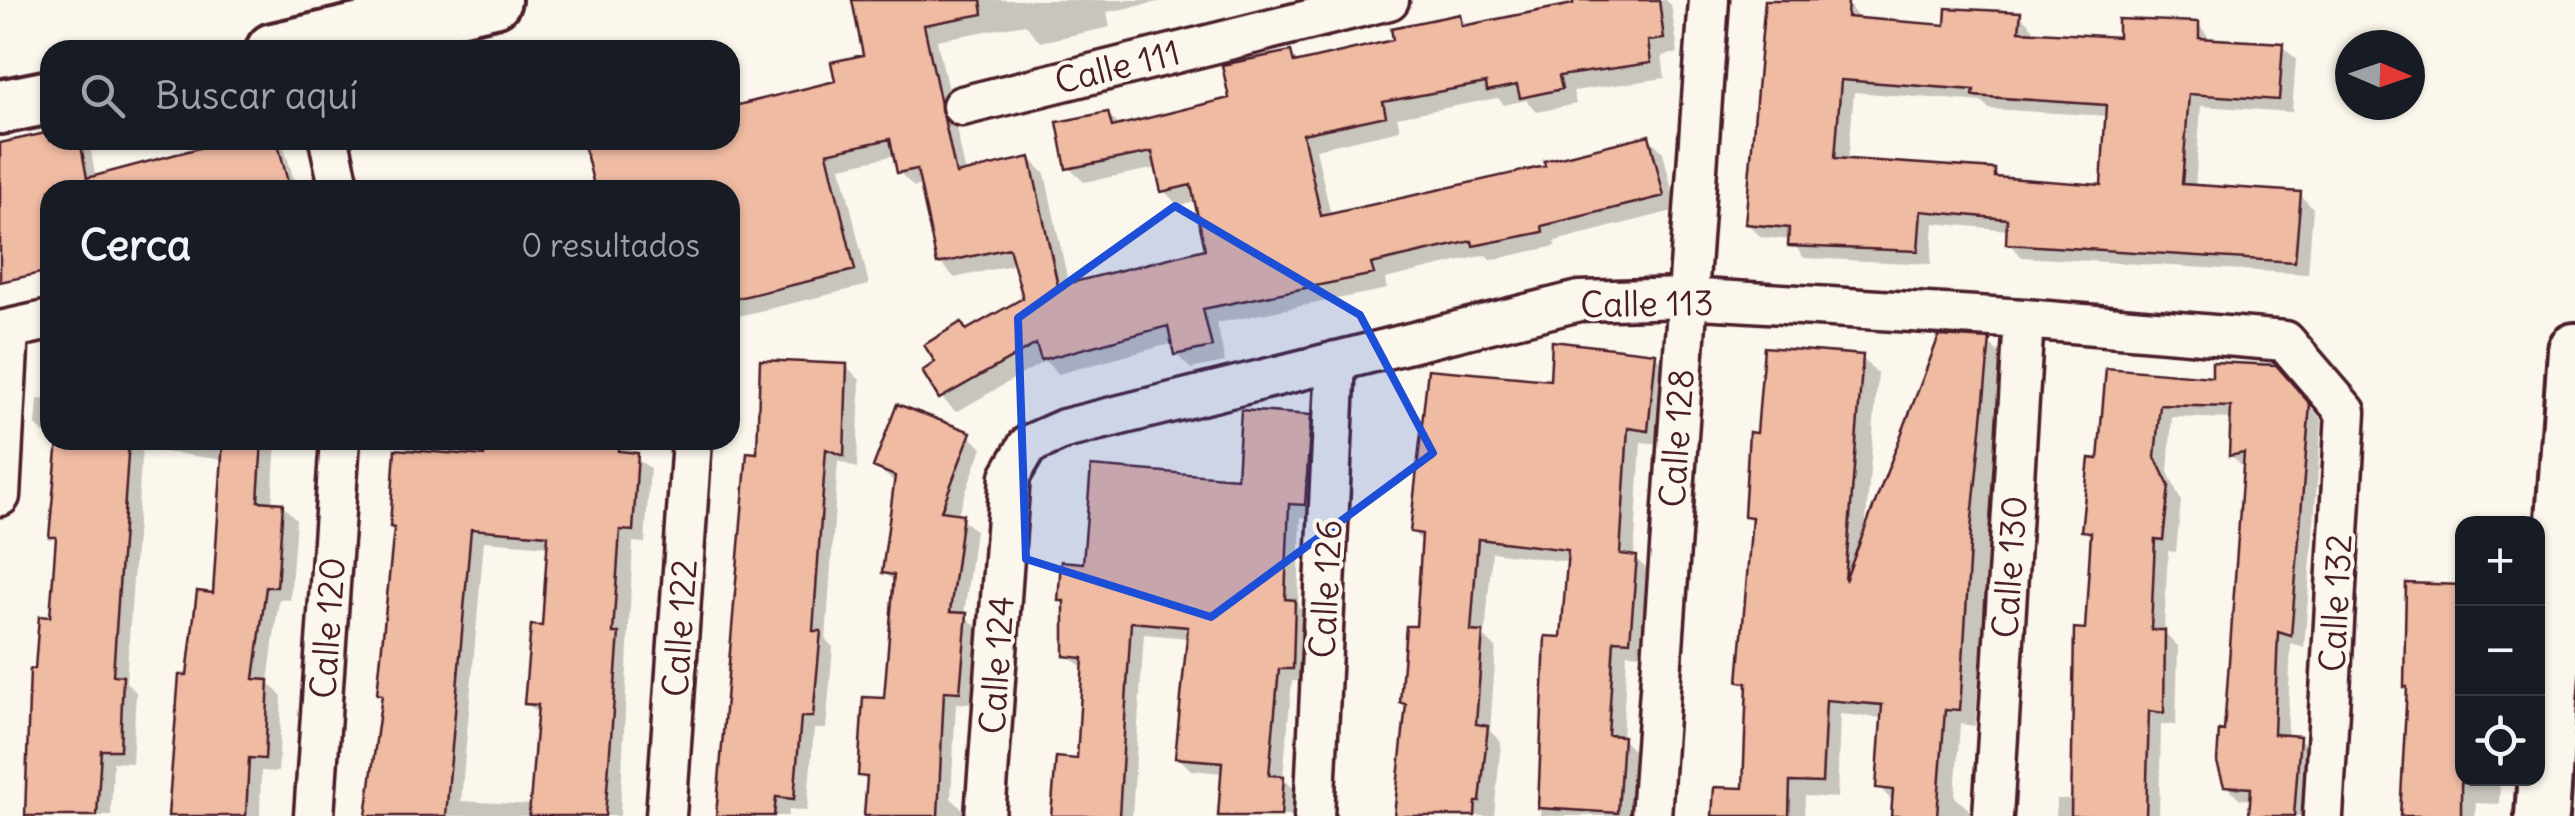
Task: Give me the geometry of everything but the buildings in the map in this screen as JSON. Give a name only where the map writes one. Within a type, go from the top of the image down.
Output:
[{"type":"street","points":[[330,40],[494,0]]},
{"type":"street","name":"Calle 111","points":[[962,106],[1388,0]]},
{"type":"street","name":"Calle 128","points":[[1651,816],[1709,0]]},
{"type":"street","points":[[0,107],[40,99]]},
{"type":"street","points":[[332,150],[338,180]]},
{"type":"street","name":"Calle 113","points":[[1007,515],[1010,476],[1028,446],[1064,429],[1579,301],[1685,298],[2024,318],[2285,340],[2333,396]]},
{"type":"street","name":"Calle 130","points":[[1994,816],[2024,318]]},
{"type":"street","points":[[0,496],[4,330],[40,322]]},
{"type":"street","points":[[2542,816],[2575,350]]},
{"type":"street","name":"Calle 126","points":[[1314,816],[1336,361]]},
{"type":"street","name":"Calle 132","points":[[2323,816],[2346,412],[2333,396]]},
{"type":"street","name":"Calle 120","points":[[314,816],[339,450]]},
{"type":"street","name":"Calle 122","points":[[666,816],[691,450]]},
{"type":"street","name":"Calle 124","points":[[986,816],[1007,515]]},
{"type":"highlighted area","points":[[1175,206],[1360,315],[1433,453],[1211,617],[1026,559],[1018,318]]}]
